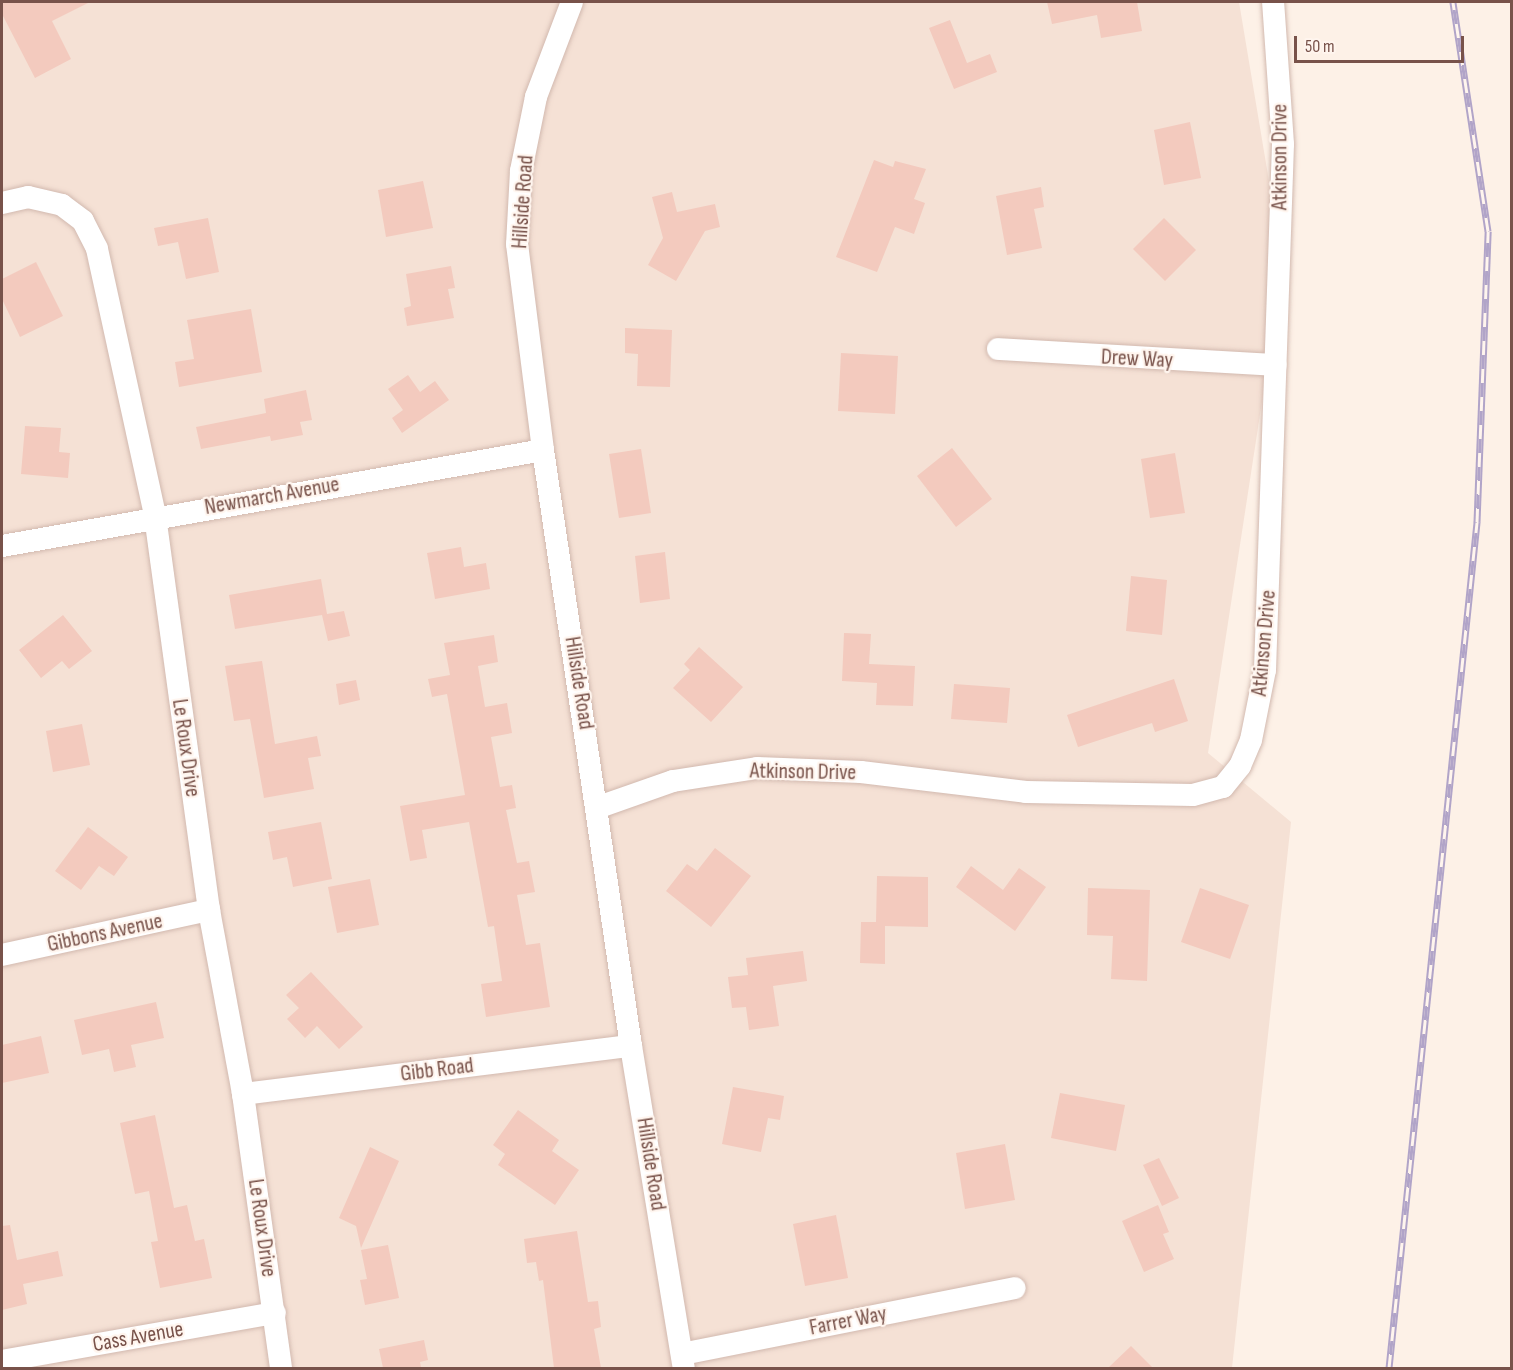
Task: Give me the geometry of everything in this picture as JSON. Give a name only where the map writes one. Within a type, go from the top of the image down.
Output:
[{"type":"street","name":"Hillside Road","points":[[572,2],[536,98],[521,171],[517,244],[543,450],[598,807],[631,1046],[683,1361]]},
{"type":"street","name":"Atkinson Drive","points":[[598,807],[673,781],[757,768],[861,772],[1026,792],[1193,795],[1223,787],[1240,766],[1251,740],[1265,670],[1283,144],[1273,2]]},
{"type":"street","name":"Le Roux Drive","points":[[2,202],[28,197],[62,205],[83,221],[97,249],[154,516],[209,910],[243,1094],[281,1368]]},
{"type":"street","name":"Drew Way","points":[[998,349],[1276,365]]},
{"type":"street","name":"Newmarch Avenue","points":[[2,546],[154,516],[543,450]]},
{"type":"street","name":"Gibbons Avenue","points":[[2,955],[209,910]]},
{"type":"street","name":"Gibb Road","points":[[243,1094],[631,1046]]},
{"type":"street","name":"Farrer Way","points":[[683,1361],[1015,1288]]},
{"type":"street","name":"Cass Avenue","points":[[2,1361],[275,1313]]},
{"type":"shaded area","points":[[2,2],[1239,2],[1283,265],[1208,753],[1291,822],[1232,1368],[2,1368]]},
{"type":"building","points":[[2,2],[90,2],[52,21],[71,59],[35,78],[2,14]]},
{"type":"building","points":[[1047,2],[1137,2],[1142,31],[1101,38],[1097,15],[1052,24]]},
{"type":"building","points":[[950,20],[967,63],[990,54],[997,72],[954,89],[929,28]]},
{"type":"building","points":[[1190,122],[1201,178],[1164,185],[1154,130]]},
{"type":"building","points":[[874,160],[893,167],[895,161],[926,169],[914,199],[925,203],[914,234],[895,227],[877,272],[836,257]]},
{"type":"building","points":[[423,181],[433,228],[386,237],[378,190]]},
{"type":"building","points":[[1041,187],[1044,207],[1034,209],[1042,248],[1007,255],[996,196]]},
{"type":"building","points":[[672,192],[677,212],[715,204],[720,227],[705,231],[676,281],[648,265],[663,238],[652,197]]},
{"type":"building","points":[[208,218],[219,272],[186,279],[178,242],[158,246],[154,228]]},
{"type":"building","points":[[1164,218],[1196,250],[1165,281],[1133,249]]},
{"type":"building","points":[[36,262],[63,316],[20,337],[2,299],[2,279]]},
{"type":"building","points":[[451,266],[455,288],[448,289],[454,318],[407,326],[404,308],[411,306],[406,274]]},
{"type":"building","points":[[251,309],[262,372],[179,387],[175,362],[194,359],[187,320]]},
{"type":"building","points":[[625,328],[672,330],[670,387],[637,386],[638,354],[625,353]]},
{"type":"building","points":[[841,353],[898,356],[895,414],[838,411]]},
{"type":"building","points":[[408,375],[420,392],[435,381],[449,400],[402,433],[392,418],[403,410],[388,389]]},
{"type":"building","points":[[306,390],[312,420],[300,422],[303,435],[271,441],[270,436],[201,449],[196,427],[266,413],[264,399]]},
{"type":"building","points":[[25,426],[61,428],[59,452],[70,453],[68,478],[21,474]]},
{"type":"building","points":[[952,448],[992,499],[956,527],[917,476]]},
{"type":"building","points":[[641,449],[651,513],[619,518],[609,454]]},
{"type":"building","points":[[1175,453],[1185,513],[1150,518],[1141,459]]},
{"type":"building","points":[[461,547],[464,567],[486,563],[490,589],[435,599],[427,553]]},
{"type":"building","points":[[665,552],[670,599],[640,603],[635,556]]},
{"type":"building","points":[[1131,576],[1167,580],[1162,635],[1126,631]]},
{"type":"building","points":[[321,579],[327,614],[344,611],[350,636],[328,641],[322,615],[235,629],[229,595]]},
{"type":"building","points":[[63,615],[92,651],[69,669],[62,661],[41,678],[19,650]]},
{"type":"building","points":[[844,633],[871,634],[869,664],[915,666],[913,706],[876,705],[877,683],[842,681]]},
{"type":"building","points":[[494,635],[498,662],[478,666],[485,707],[507,703],[512,733],[491,737],[500,787],[512,785],[516,808],[506,810],[517,863],[529,861],[535,892],[517,895],[526,945],[540,943],[550,1007],[486,1017],[481,984],[502,981],[494,926],[488,927],[469,822],[422,830],[427,858],[410,861],[400,806],[465,795],[447,694],[432,697],[428,679],[450,675],[444,643]]},
{"type":"building","points":[[699,647],[743,687],[711,722],[673,688],[690,670],[684,664]]},
{"type":"building","points":[[262,661],[275,744],[317,736],[321,756],[308,758],[314,789],[264,798],[250,719],[234,721],[225,666]]},
{"type":"building","points":[[1174,679],[1188,721],[1155,732],[1152,723],[1078,747],[1067,715]]},
{"type":"building","points":[[356,680],[360,700],[339,705],[336,684]]},
{"type":"building","points":[[954,684],[1010,688],[1007,723],[951,719]]},
{"type":"building","points":[[82,724],[90,765],[53,772],[46,731]]},
{"type":"building","points":[[321,822],[332,879],[293,887],[287,857],[273,860],[268,832]]},
{"type":"building","points":[[88,827],[128,857],[114,876],[99,866],[81,890],[55,871]]},
{"type":"building","points":[[715,848],[751,876],[711,927],[666,891],[687,864],[697,871]]},
{"type":"building","points":[[971,866],[1003,890],[1019,868],[1046,887],[1015,931],[956,887]]},
{"type":"building","points":[[877,876],[928,877],[928,927],[885,926],[885,964],[860,963],[861,922],[876,922]]},
{"type":"building","points":[[370,879],[379,925],[337,933],[328,887]]},
{"type":"building","points":[[1088,888],[1150,890],[1147,981],[1111,979],[1113,936],[1087,935]]},
{"type":"building","points":[[1200,888],[1249,905],[1230,959],[1181,942]]},
{"type":"building","points":[[803,951],[807,981],[773,986],[779,1026],[749,1030],[746,1007],[732,1008],[728,977],[748,975],[746,958]]},
{"type":"building","points":[[311,972],[363,1027],[339,1049],[317,1026],[305,1038],[287,1019],[299,1008],[286,995]]},
{"type":"building","points":[[156,1002],[164,1038],[131,1045],[136,1067],[114,1072],[109,1049],[82,1055],[74,1020]]},
{"type":"building","points":[[41,1036],[49,1073],[2,1083],[2,1045]]},
{"type":"building","points":[[733,1087],[784,1096],[780,1120],[768,1118],[761,1152],[722,1144]]},
{"type":"building","points":[[1060,1093],[1125,1105],[1116,1151],[1051,1138]]},
{"type":"building","points":[[518,1110],[559,1140],[552,1151],[579,1170],[555,1205],[498,1165],[505,1154],[493,1145]]},
{"type":"building","points":[[155,1115],[174,1208],[187,1205],[195,1241],[204,1239],[212,1278],[160,1288],[151,1242],[158,1241],[149,1191],[135,1194],[120,1123]]},
{"type":"building","points":[[1005,1144],[1015,1200],[965,1209],[956,1153]]},
{"type":"building","points":[[370,1147],[399,1161],[361,1248],[356,1226],[339,1218]]},
{"type":"building","points":[[1159,1158],[1179,1198],[1162,1206],[1143,1165]]},
{"type":"building","points":[[1158,1205],[1169,1232],[1163,1234],[1174,1259],[1144,1272],[1122,1221]]},
{"type":"building","points":[[836,1215],[848,1278],[805,1286],[793,1224]]},
{"type":"building","points":[[10,1225],[17,1260],[58,1251],[63,1276],[23,1284],[27,1304],[2,1310],[2,1226]]},
{"type":"building","points":[[577,1231],[588,1302],[598,1301],[601,1327],[594,1329],[601,1368],[554,1368],[543,1280],[539,1281],[536,1262],[527,1263],[524,1239]]},
{"type":"building","points":[[388,1245],[399,1298],[365,1305],[360,1280],[367,1279],[361,1250]]},
{"type":"building","points":[[424,1340],[428,1360],[420,1362],[421,1368],[383,1368],[379,1349]]},
{"type":"building","points":[[1131,1346],[1153,1368],[1108,1368]]},
{"type":"railway","points":[[1389,1368],[1477,522],[1488,231],[1453,2]]}]
